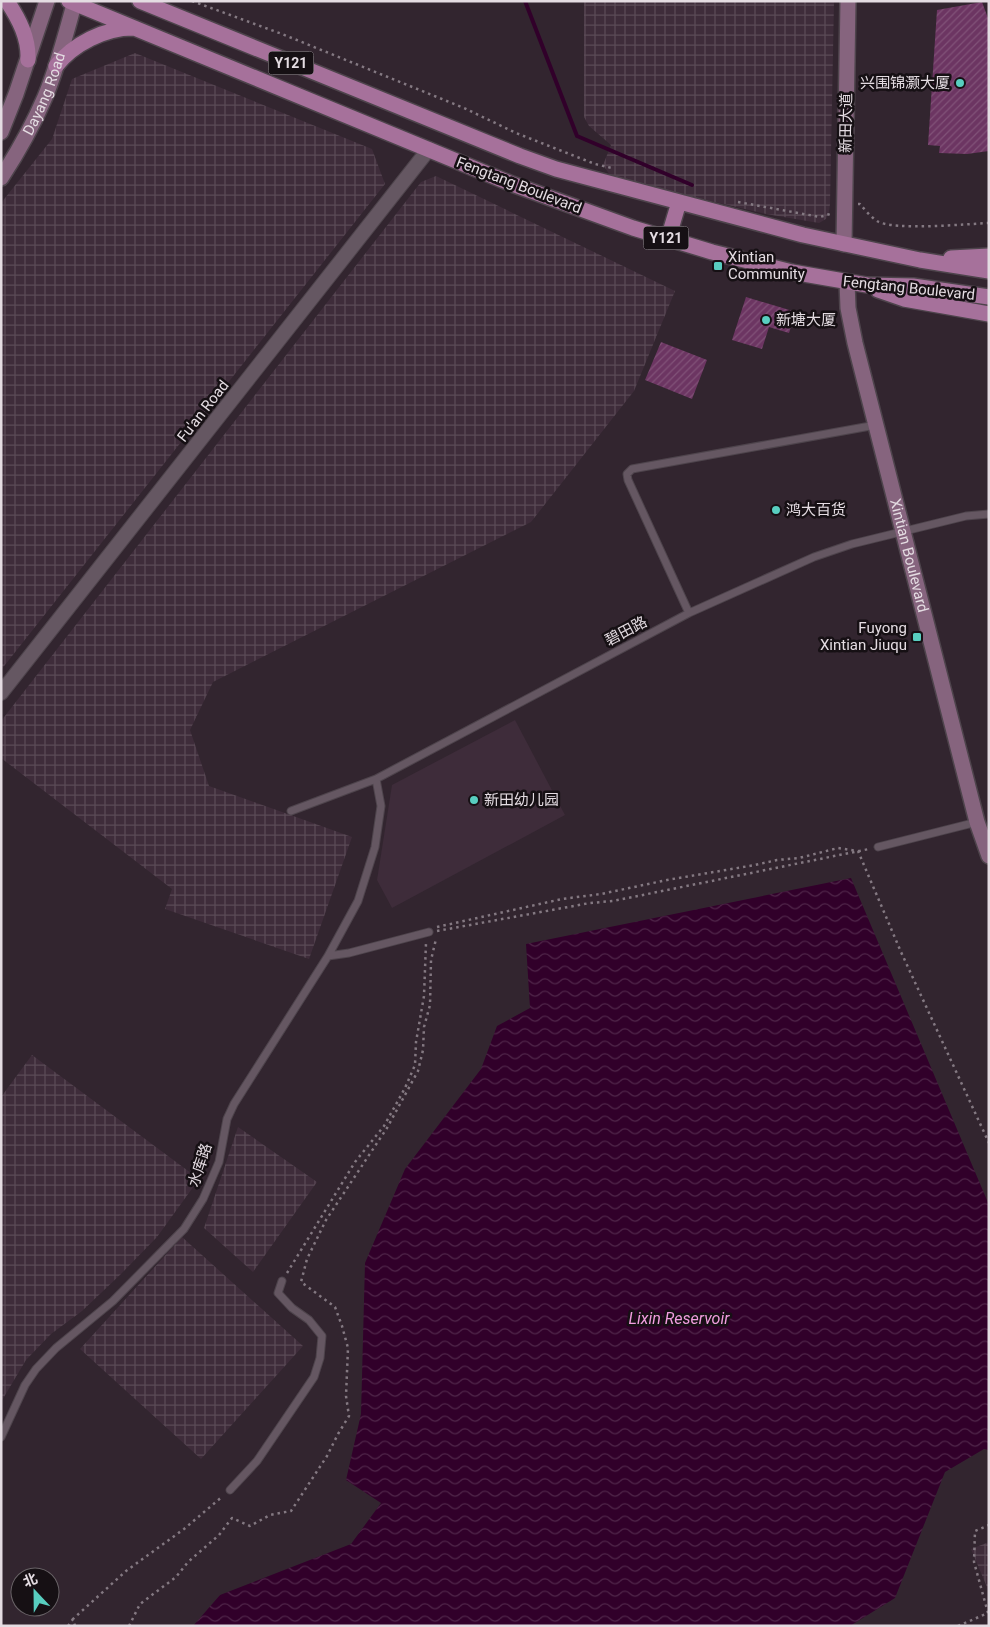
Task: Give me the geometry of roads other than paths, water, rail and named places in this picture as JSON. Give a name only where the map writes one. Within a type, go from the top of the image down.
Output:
[{"type":"main road","points":[[7,1],[19,21],[25,36],[28,60]]},
{"type":"main road","name":"Fengtang Boulevard","points":[[140,1],[520,156],[597,181],[844,244],[920,260],[989,271]]},
{"type":"main road","name":"Fengtang Boulevard","points":[[73,2],[527,189],[668,239],[752,263],[847,282],[867,285],[913,286],[989,297]]},
{"type":"main road","points":[[56,66],[74,49],[99,36],[115,30],[137,29]]},
{"type":"main road","points":[[668,239],[679,202]]},
{"type":"main road","points":[[920,260],[989,256]]},
{"type":"main road","points":[[867,285],[904,299],[989,314]]},
{"type":"street","name":"Dayang Road","points":[[1,132],[28,60],[47,1]]},
{"type":"street","name":"新田大道","points":[[844,244],[848,1]]},
{"type":"street","name":"Dayang Road","points":[[1,178],[38,113],[56,66],[73,2]]},
{"type":"street","name":"Fu'an Road","points":[[1,693],[429,149]]},
{"type":"street","name":"Xintian Boulevard","points":[[847,282],[851,325],[977,822],[989,856]]},
{"type":"lane","points":[[690,613],[628,480],[627,474],[632,469],[876,425]]},
{"type":"lane","name":"碧田路","points":[[291,811],[376,779],[690,613],[814,557],[852,544],[903,531],[966,516],[989,514]]},
{"type":"lane","name":"水库路","points":[[1,1438],[36,1368],[56,1348],[113,1301],[184,1229],[203,1200],[219,1162],[226,1119],[328,956],[358,901],[375,847],[381,806],[376,779]]},
{"type":"lane","points":[[878,847],[977,822]]},
{"type":"lane","points":[[328,956],[349,954],[432,932]]},
{"type":"lane","points":[[230,1490],[257,1461],[314,1377],[320,1358],[322,1336],[309,1320],[292,1308],[278,1293],[282,1281]]},
{"type":"water","name":"Lixin Reservoir","points":[[851,878],[989,1205],[989,1450],[984,1449],[945,1472],[895,1598],[850,1626],[193,1626],[220,1595],[351,1544],[381,1503],[346,1480],[361,1414],[365,1263],[405,1169],[481,1069],[497,1026],[530,1008],[526,944]]},
{"type":"waterway","points":[[525,1],[577,136],[692,185]]},
{"type":"place","name":"兴围锦灏大厦","points":[[960,83]]},
{"type":"place","name":"Xintian Community","points":[[718,266]]},
{"type":"place","name":"新塘大厦","points":[[766,320]]},
{"type":"place","name":"鸿大百货","points":[[776,510]]},
{"type":"place","name":"Fuyong Xintian Jiuqu","points":[[917,637]]},
{"type":"place","name":"新田幼儿园","points":[[474,800]]}]
